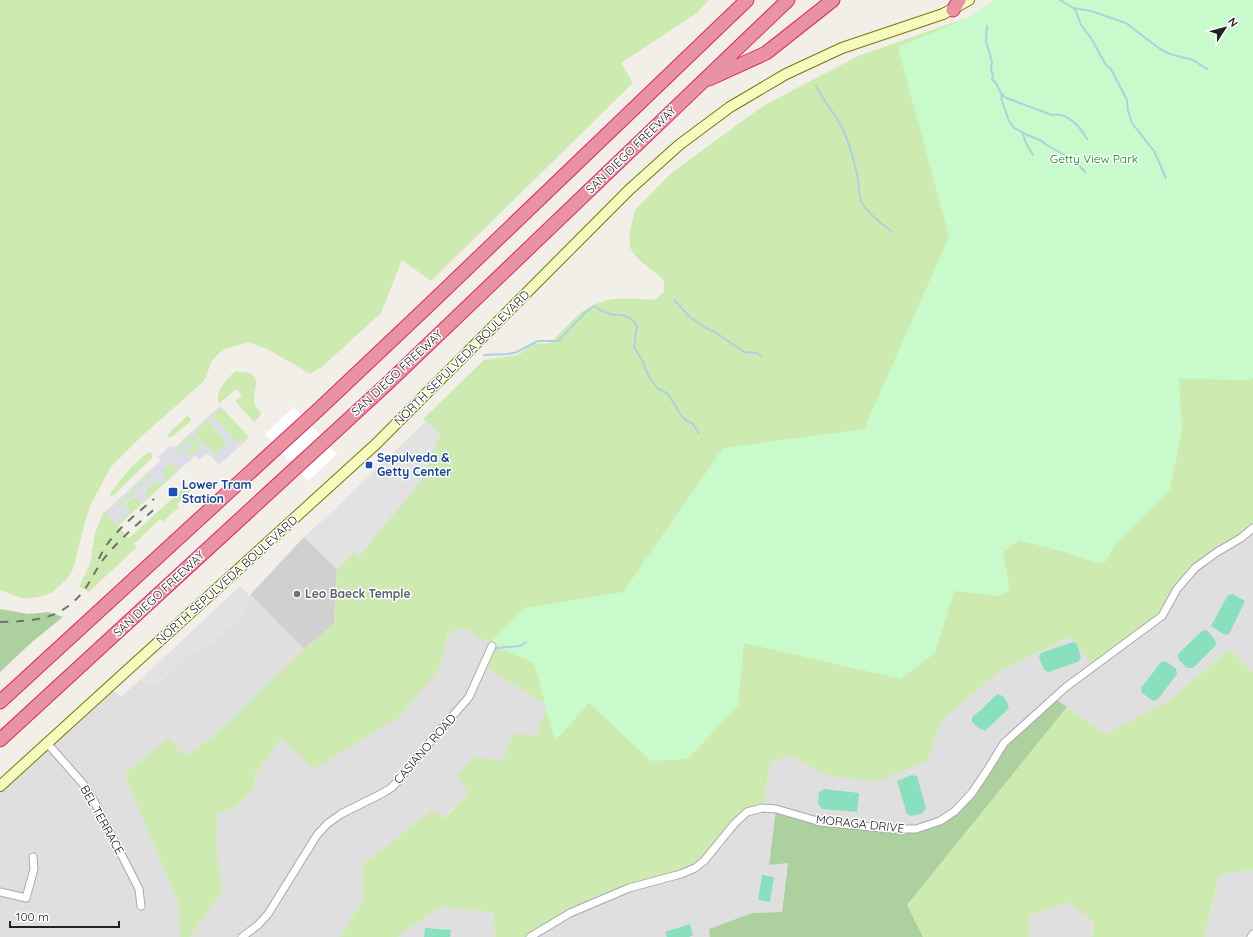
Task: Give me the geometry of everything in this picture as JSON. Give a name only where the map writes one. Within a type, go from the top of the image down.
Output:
[{"type":"highway","points":[[674,69],[736,0]]},
{"type":"highway","points":[[0,702],[278,448],[439,296],[747,0]]},
{"type":"highway","name":"SAN DIEGO FREEWAY","points":[[0,740],[296,468],[472,303],[788,0]]},
{"type":"highway","points":[[699,84],[766,53],[833,0]]},
{"type":"main road","name":"NORTH SEPULVEDA BOULEVARD","points":[[0,786],[376,444],[630,190],[678,145],[718,115],[749,95],[805,64],[861,41],[931,18],[969,0]]},
{"type":"street","name":"MORAGA DRIVE","points":[[530,937],[570,913],[629,888],[682,874],[695,868],[704,861],[735,823],[748,812],[762,808],[776,809],[821,822],[892,829],[916,829],[940,821],[955,811],[972,793],[1004,743],[1066,687],[1162,616],[1177,590],[1195,568],[1217,552],[1241,538],[1253,528]]},
{"type":"street","name":"CASIANO ROAD","points":[[242,937],[258,925],[268,914],[317,835],[326,824],[341,814],[391,788],[399,780],[469,697],[492,646]]},
{"type":"street","name":"BEL TERRACE","points":[[46,744],[84,785],[94,800],[139,889],[141,906]]},
{"type":"street","points":[[0,892],[26,898],[34,870],[33,857]]},
{"type":"shaded area","points":[[220,406],[222,408],[213,416],[237,443],[240,440],[243,443],[219,465],[210,455],[205,455],[200,460],[195,456],[179,470],[171,462],[162,471],[167,478],[160,485],[156,480],[144,491],[148,496],[141,503],[134,496],[124,505],[130,512],[116,524],[105,512],[161,460],[158,457],[171,445],[174,448]],"holes":[[[211,417],[213,420],[210,423],[228,443],[215,455],[194,433]],[[192,435],[202,446],[190,457],[184,450],[187,448],[189,451],[194,446],[189,442],[174,455],[173,453]],[[151,473],[153,475],[117,508],[115,506]]]},
{"type":"shaded area","points":[[426,421],[441,434],[421,481],[359,556],[354,552],[337,569],[304,537]]},
{"type":"shaded area","points":[[1253,528],[1253,672],[1230,649],[1167,702],[1105,734],[1053,697],[972,793],[940,821],[769,865],[788,862],[782,912],[752,913],[709,929],[710,937],[530,937],[629,888],[762,808],[771,762],[791,756],[825,775],[928,760],[942,720],[1002,670],[1071,637],[1094,667],[1195,568]]},
{"type":"shaded area","points":[[304,537],[337,569],[334,624],[304,649],[250,595]]},
{"type":"shaded area","points":[[240,586],[253,599],[241,609],[244,614],[198,655],[194,651],[156,683],[147,685],[141,679]]},
{"type":"shaded area","points":[[253,599],[304,649],[213,737],[185,756],[124,775],[179,905],[180,937],[0,937],[0,786],[110,687],[121,697],[141,679],[147,685],[157,683],[194,650],[198,655],[244,614],[241,609]]},
{"type":"shaded area","points":[[459,628],[472,632],[478,638],[489,641],[492,646],[484,666],[547,705],[536,735],[503,761],[468,793],[444,818],[385,848],[362,864],[364,899],[339,937],[190,937],[223,890],[216,848],[218,813],[236,807],[254,788],[255,776],[281,738],[445,648],[446,637]]},
{"type":"shaded area","points":[[1253,870],[1253,937],[1205,937],[1219,875]]},
{"type":"shaded area","points":[[1070,903],[1094,923],[1092,937],[1030,937],[1029,915]]},
{"type":"shaded area","points":[[441,907],[494,912],[495,937],[398,937]]},
{"type":"green space","points":[[0,0],[709,0],[697,13],[621,63],[633,83],[431,281],[402,260],[381,313],[323,366],[310,374],[267,349],[248,342],[226,349],[219,353],[212,361],[204,381],[143,435],[111,467],[92,502],[85,522],[74,567],[68,578],[53,592],[43,596],[21,598],[0,590]]},
{"type":"green space","points":[[995,0],[1253,0],[1253,528],[1195,568],[1162,616],[1094,667],[1070,637],[1002,670],[942,720],[928,760],[877,782],[825,775],[791,756],[771,762],[762,808],[747,812],[695,868],[629,888],[530,937],[495,937],[493,912],[441,907],[398,937],[339,937],[364,899],[362,864],[385,848],[432,810],[445,818],[468,793],[458,775],[473,757],[503,761],[513,734],[536,735],[547,705],[484,666],[492,646],[489,641],[478,638],[472,632],[459,628],[446,636],[445,648],[438,671],[399,717],[314,769],[281,738],[255,776],[254,788],[236,807],[218,813],[216,848],[223,890],[190,937],[180,937],[179,905],[124,775],[168,738],[185,756],[213,737],[304,649],[334,624],[337,569],[354,552],[359,556],[371,542],[441,434],[423,419],[484,360],[518,355],[534,344],[550,343],[583,311],[600,302],[627,298],[654,300],[664,292],[664,280],[633,253],[630,245],[630,235],[636,209],[670,174],[763,106],[858,56],[969,17]]},
{"type":"green space","name":"Getty View Park","points":[[995,0],[1253,0],[1253,378],[1250,380],[1179,379],[1182,430],[1170,489],[1117,542],[1106,561],[1101,564],[1019,540],[1003,553],[1010,590],[1000,596],[954,591],[935,653],[901,679],[744,643],[738,705],[688,759],[651,761],[589,703],[555,741],[534,663],[489,644],[525,608],[623,592],[723,448],[864,429],[949,237],[898,47],[969,17]]},
{"type":"green space","points":[[236,371],[248,373],[255,378],[256,386],[254,402],[261,413],[254,422],[235,401],[242,395],[236,389],[219,404],[218,402],[220,389],[229,377]]},
{"type":"green space","points":[[222,408],[249,437],[243,443],[240,440],[237,443],[213,416]]},
{"type":"green space","points":[[187,416],[191,418],[190,422],[172,437],[168,437],[167,435]]},
{"type":"green space","points":[[211,417],[213,420],[210,423],[228,443],[215,455],[194,433]]},
{"type":"green space","points":[[192,435],[202,446],[190,457],[184,450],[189,442],[175,455],[173,453]]},
{"type":"green space","points":[[148,452],[152,454],[152,458],[113,496],[110,495],[110,493],[132,466]]},
{"type":"green space","points":[[172,462],[179,470],[118,526],[129,538],[187,485],[192,490],[177,504],[179,507],[163,522],[160,519],[134,544],[137,547],[89,592],[79,587],[90,564],[95,533],[104,511],[116,524],[130,512],[124,505],[135,496],[141,502],[148,496],[144,492],[156,480],[167,478],[161,471]]},
{"type":"green space","points":[[151,473],[153,475],[117,509],[115,506]]},
{"type":"green space","points":[[1232,594],[1245,601],[1229,634],[1225,635],[1211,626],[1228,595]]},
{"type":"green space","points":[[0,609],[28,614],[48,612],[63,617],[32,642],[0,672]]},
{"type":"green space","points":[[1207,630],[1215,640],[1216,645],[1193,668],[1187,668],[1178,659],[1178,654],[1202,631]]},
{"type":"green space","points":[[1073,642],[1077,644],[1081,657],[1078,662],[1048,672],[1044,670],[1039,657],[1041,653]]},
{"type":"green space","points":[[1230,649],[1253,672],[1253,870],[1219,875],[1205,937],[1092,937],[1094,923],[1070,903],[1029,915],[1030,937],[923,937],[907,905],[1067,707],[1105,734],[1167,702]]},
{"type":"green space","points":[[1166,661],[1176,669],[1177,674],[1158,699],[1153,701],[1142,693],[1141,688],[1161,662]]},
{"type":"green space","points":[[997,694],[1005,699],[1009,708],[985,731],[982,729],[981,730],[972,722],[972,717]]},
{"type":"green space","points":[[1053,697],[1067,707],[907,905],[923,937],[710,937],[709,929],[752,913],[782,912],[788,863],[769,865],[776,809],[821,822],[916,829],[955,811],[1004,743]]},
{"type":"green space","points":[[911,775],[917,776],[926,808],[923,813],[911,816],[907,814],[897,781]]},
{"type":"green space","points":[[824,789],[859,793],[857,812],[822,809],[818,804],[819,792]]},
{"type":"green space","points":[[762,875],[774,877],[770,902],[758,900]]},
{"type":"green space","points":[[690,924],[693,935],[689,937],[667,937],[665,932]]},
{"type":"green space","points":[[425,928],[451,930],[450,937],[424,937]]},
{"type":"pier","points":[[294,407],[337,454],[308,481],[265,434]]},
{"type":"waterway","points":[[1060,0],[1076,11],[1081,25],[1091,38],[1106,65],[1111,69],[1127,100],[1128,111],[1132,123],[1154,151],[1166,178]]},
{"type":"waterway","points":[[1073,8],[1091,11],[1126,23],[1160,49],[1170,54],[1193,60],[1207,69]]},
{"type":"waterway","points":[[987,26],[986,41],[992,62],[992,79],[996,83],[1001,93],[1002,101],[1009,121],[1014,128],[1022,132],[1033,155]]},
{"type":"waterway","points":[[816,85],[846,137],[858,179],[859,194],[862,203],[871,215],[891,231]]},
{"type":"waterway","points":[[1002,94],[1006,98],[1052,115],[1058,114],[1068,118],[1073,121],[1087,139]]},
{"type":"waterway","points":[[1023,133],[1042,141],[1075,161],[1085,172]]},
{"type":"waterway","points":[[674,300],[690,317],[707,329],[715,332],[744,352],[757,353],[762,357]]},
{"type":"waterway","points":[[484,355],[517,352],[538,341],[558,341],[585,313],[594,306],[613,315],[623,316],[633,321],[637,327],[634,347],[642,360],[649,377],[657,388],[668,394],[681,415],[687,421],[692,423],[699,433]]},
{"type":"waterway","points":[[497,648],[520,646],[526,642]]},
{"type":"railway","points":[[99,559],[103,550],[115,534],[154,499]]},
{"type":"railway","points":[[0,622],[25,621],[47,617],[67,607],[85,589],[102,561],[115,546],[159,505]]},
{"type":"place","name":"Sepulveda & Getty Center","points":[[369,465]]},
{"type":"place","name":"Lower Tram Station","points":[[173,492]]},
{"type":"place","name":"Leo Baeck Temple","points":[[297,594]]}]
